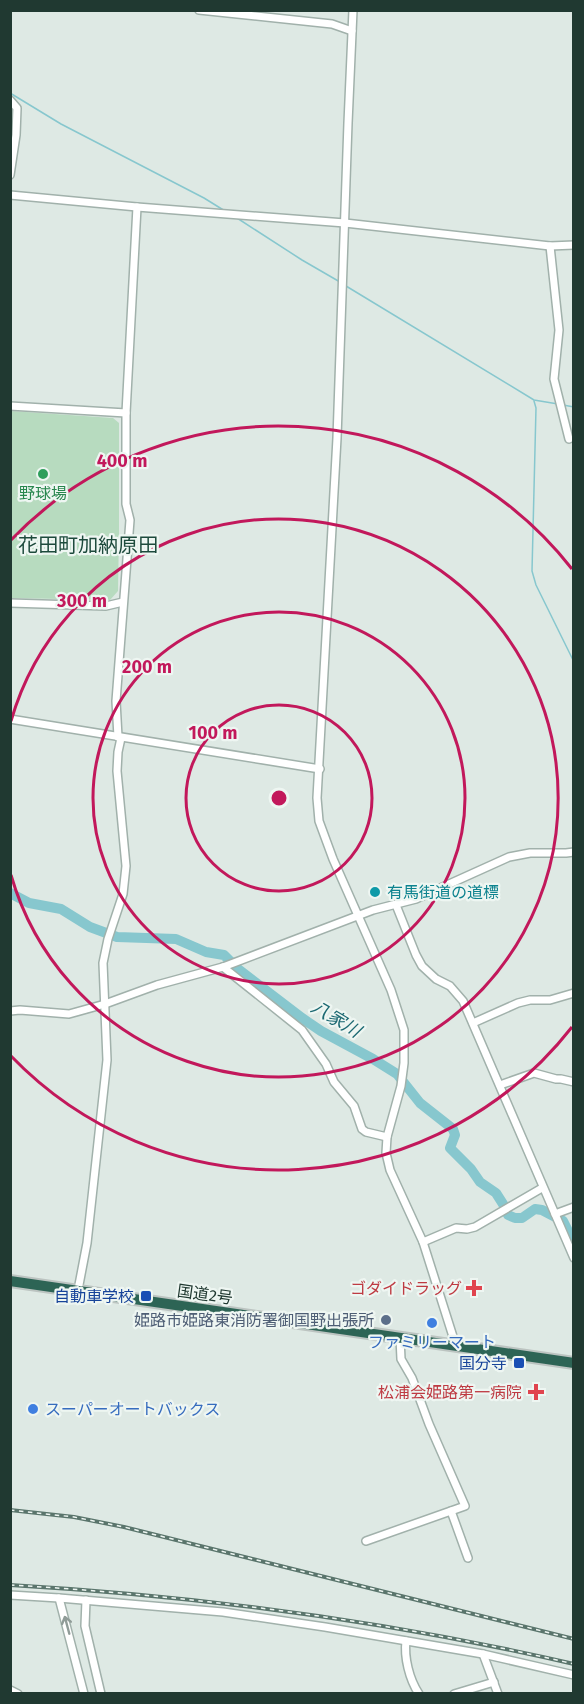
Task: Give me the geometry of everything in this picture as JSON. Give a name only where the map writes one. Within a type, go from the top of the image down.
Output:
[{"type":"highway","name":"国道2号","points":[[10,1281],[573,1363]]},
{"type":"street","points":[[199,10],[332,24],[352,31]]},
{"type":"street","points":[[353,10],[337,438],[317,798],[319,821],[333,859],[391,990],[404,1030],[404,1064],[401,1086],[387,1137],[386,1153],[390,1170],[423,1242],[456,1346]]},
{"type":"street","points":[[10,100],[17,108],[16,135],[10,175]]},
{"type":"street","points":[[10,195],[345,223],[550,246],[573,245]]},
{"type":"street","points":[[78,1290],[87,1243],[106,1060],[103,963],[108,939],[123,894],[126,866],[117,771],[119,738],[116,701],[130,520],[126,504],[126,413],[137,207]]},
{"type":"street","points":[[550,246],[559,330],[554,379],[569,440]]},
{"type":"street","points":[[10,406],[126,413]]},
{"type":"street","points":[[10,603],[106,606],[123,602]]},
{"type":"street","points":[[10,719],[320,769]]},
{"type":"street","points":[[10,1011],[69,1014],[105,1004],[156,985],[223,967],[358,914],[416,899],[509,857],[530,853],[566,854],[573,852]]},
{"type":"street","points":[[396,905],[422,966],[450,986],[463,1001],[573,1258]]},
{"type":"street","points":[[223,967],[302,1030],[326,1064],[334,1082],[354,1106],[362,1129],[387,1137]]},
{"type":"street","points":[[473,1023],[518,1003],[530,1000],[550,1000],[573,993]]},
{"type":"street","points":[[500,1085],[534,1073],[573,1082]]},
{"type":"street","points":[[423,1242],[456,1228],[476,1227],[542,1188]]},
{"type":"street","points":[[555,1214],[573,1207]]},
{"type":"street","points":[[366,1541],[465,1506],[429,1424],[412,1378],[401,1359],[400,1338]]},
{"type":"street","points":[[451,1511],[468,1558]]},
{"type":"street","points":[[10,1595],[223,1612],[483,1654],[573,1675]]},
{"type":"street","points":[[59,1598],[84,1694]]},
{"type":"street","points":[[86,1600],[85,1626],[101,1694]]},
{"type":"street","points":[[72,1644],[88,1641]]},
{"type":"street","points":[[406,1641],[405,1650],[410,1673],[419,1694]]},
{"type":"street","points":[[483,1654],[498,1694]]},
{"type":"street","points":[[454,1694],[494,1682]]},
{"type":"street","points":[[10,1690],[18,1694]]},
{"type":"green space","points":[[11,411],[113,418],[119,423],[118,591],[110,600],[11,598]]},
{"type":"waterway","points":[[10,93],[61,124],[225,211]]},
{"type":"waterway","points":[[237,218],[340,282]]},
{"type":"waterway","points":[[346,286],[534,400],[558,404]]},
{"type":"waterway","points":[[534,401],[536,408],[532,571],[536,585],[574,662]]},
{"type":"waterway","points":[[563,405],[574,407]]},
{"type":"waterway","name":"八家川","points":[[10,893],[29,903],[61,909],[90,927],[117,937],[176,939],[206,952],[224,955],[238,969],[302,1018],[397,1074],[420,1103],[453,1129],[455,1135],[450,1148],[471,1169],[480,1182],[496,1193],[508,1215],[522,1218],[535,1209],[542,1210],[563,1221],[574,1243]]},
{"type":"railway","points":[[10,1510],[74,1517],[124,1527],[574,1639]]},
{"type":"railway","points":[[10,1585],[152,1596],[294,1612],[435,1635],[574,1664]]},
{"type":"place","name":"野球場","points":[[43,474]]},
{"type":"place","name":"有馬街道の道標","points":[[375,892]]},
{"type":"place","name":"ゴダイドラッグ","points":[[474,1288]]},
{"type":"place","name":"自動車学校","points":[[146,1296]]},
{"type":"place","name":"姫路市姫路東消防署御国野出張所","points":[[386,1320]]},
{"type":"place","name":"ファミリーマート","points":[[432,1323]]},
{"type":"place","name":"国分寺","points":[[519,1363]]},
{"type":"place","name":"松浦会姫路第一病院","points":[[536,1392]]},
{"type":"place","name":"スーパーオートバックス","points":[[33,1409]]},
{"type":"district","name":"花田町加納原田","points":[[88,545]]}]
